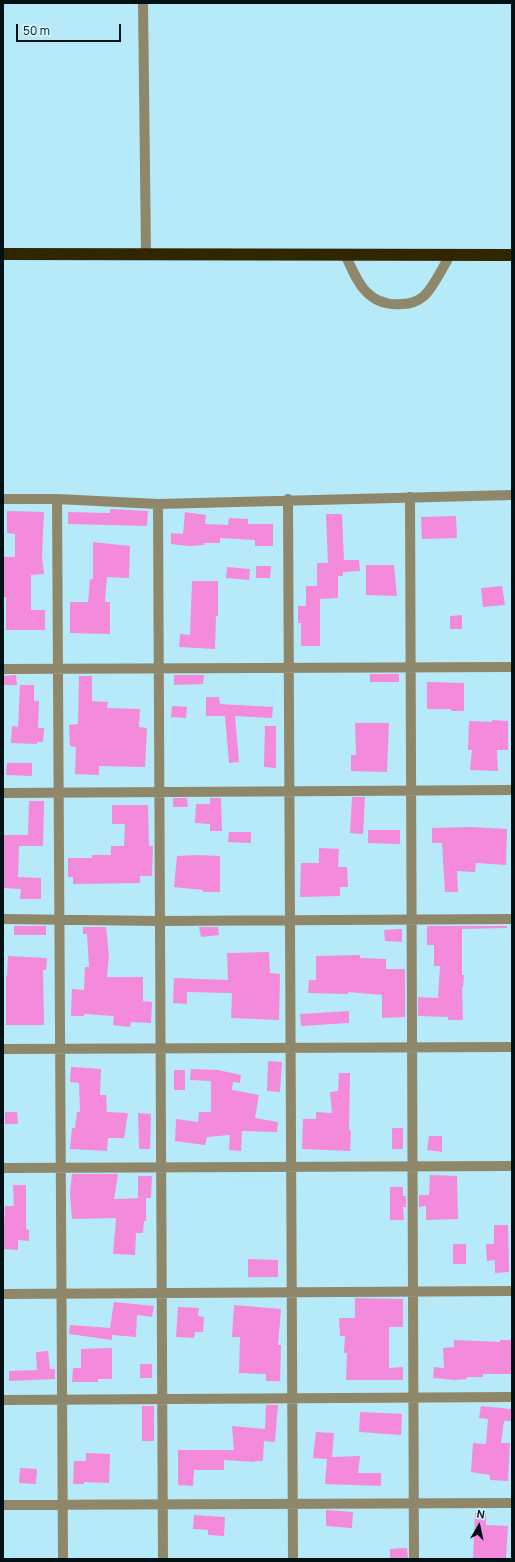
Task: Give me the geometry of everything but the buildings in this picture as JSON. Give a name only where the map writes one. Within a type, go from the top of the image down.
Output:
[{"type":"highway","points":[[3,254],[146,253],[512,255]]},
{"type":"street","points":[[143,3],[146,253]]},
{"type":"street","points":[[345,254],[360,286],[372,298],[389,305],[414,303],[425,295],[451,254]]},
{"type":"street","points":[[3,499],[57,499],[158,504],[288,499],[512,495]]},
{"type":"street","points":[[410,497],[414,1559]]},
{"type":"street","points":[[57,499],[63,1559]]},
{"type":"street","points":[[288,499],[293,1559]]},
{"type":"street","points":[[158,504],[163,1559]]},
{"type":"street","points":[[3,669],[512,667]]},
{"type":"street","points":[[3,793],[512,790]]},
{"type":"street","points":[[3,919],[160,921],[512,919]]},
{"type":"street","points":[[3,1049],[512,1048]]},
{"type":"street","points":[[3,1168],[512,1166]]},
{"type":"street","points":[[3,1294],[512,1291]]},
{"type":"street","points":[[3,1400],[512,1397]]},
{"type":"street","points":[[3,1505],[512,1503]]}]
